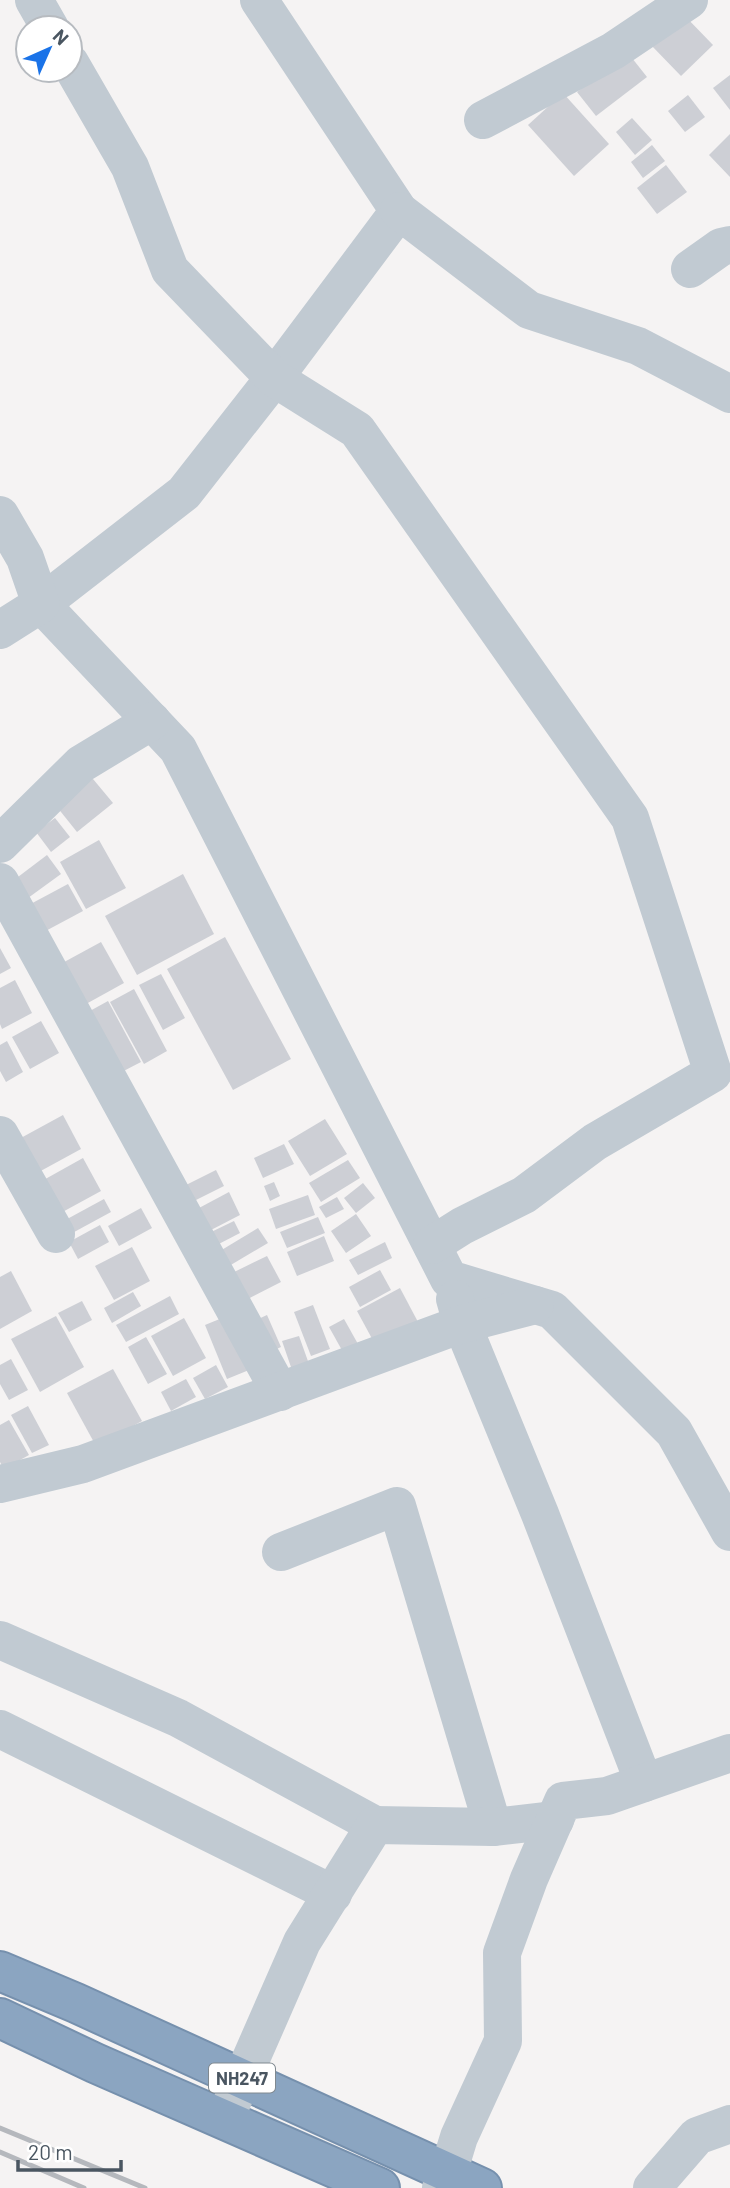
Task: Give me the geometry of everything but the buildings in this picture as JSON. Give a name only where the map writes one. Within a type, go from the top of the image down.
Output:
[{"type":"highway","name":"NH247","points":[[0,1971],[242,2078],[457,2183]]},
{"type":"highway","name":"NH247","points":[[0,2018],[95,2063],[380,2188]]},
{"type":"street","points":[[259,0],[399,211],[529,310],[638,346],[730,394]]},
{"type":"street","points":[[483,120],[613,51],[689,0]]},
{"type":"street","points":[[82,84],[130,167],[170,270],[274,378],[357,430],[630,818],[721,1071],[595,1142],[524,1195],[462,1226],[432,1245]]},
{"type":"street","points":[[0,630],[41,604],[184,493],[399,211]]},
{"type":"street","points":[[690,269],[721,247],[730,245]]},
{"type":"street","points":[[0,514],[25,558],[41,604],[178,749],[432,1245],[449,1279],[463,1325],[540,1514],[644,1783]]},
{"type":"street","points":[[0,844],[81,764],[152,721]]},
{"type":"street","points":[[0,882],[280,1392]]},
{"type":"street","points":[[0,1135],[56,1234]]},
{"type":"street","points":[[449,1279],[552,1310],[674,1432],[730,1532]]},
{"type":"street","points":[[1,1482],[83,1464],[463,1325],[536,1305]]},
{"type":"street","points":[[281,1552],[397,1506],[493,1827]]},
{"type":"street","points":[[0,1640],[178,1718],[375,1825],[493,1827],[555,1819]]},
{"type":"street","points":[[0,1729],[332,1894]]},
{"type":"street","points":[[457,2183],[459,2137],[503,2040],[502,1953],[529,1878],[563,1801],[607,1796],[730,1753]]},
{"type":"street","points":[[225,2118],[303,1942],[375,1825]]},
{"type":"street","points":[[652,2188],[698,2136],[730,2124]]},
{"type":"railway","points":[[0,2128],[145,2188]]},
{"type":"railway","points":[[0,2152],[84,2188]]}]
